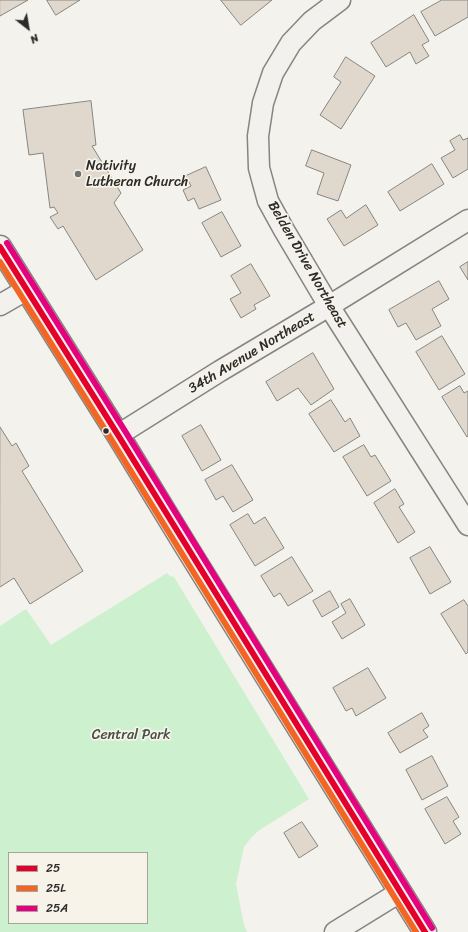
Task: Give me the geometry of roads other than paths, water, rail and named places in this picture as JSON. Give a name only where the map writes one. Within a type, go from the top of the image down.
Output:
[{"type":"main road","points":[[0,247],[425,932]]},
{"type":"street","name":"Belden Drive Northeast","points":[[340,0],[312,21],[291,44],[273,73],[262,103],[258,136],[259,168],[268,201],[284,230],[468,525]]},
{"type":"street","name":"34th Avenue Northeast","points":[[118,436],[220,371],[330,306],[468,220]]},
{"type":"street","points":[[0,305],[26,290]]},
{"type":"street","points":[[335,932],[400,892]]},
{"type":"place","name":"Nativity Lutheran Church","points":[[78,174]]},
{"type":"park label","name":"Central Park","points":[[131,735]]}]
